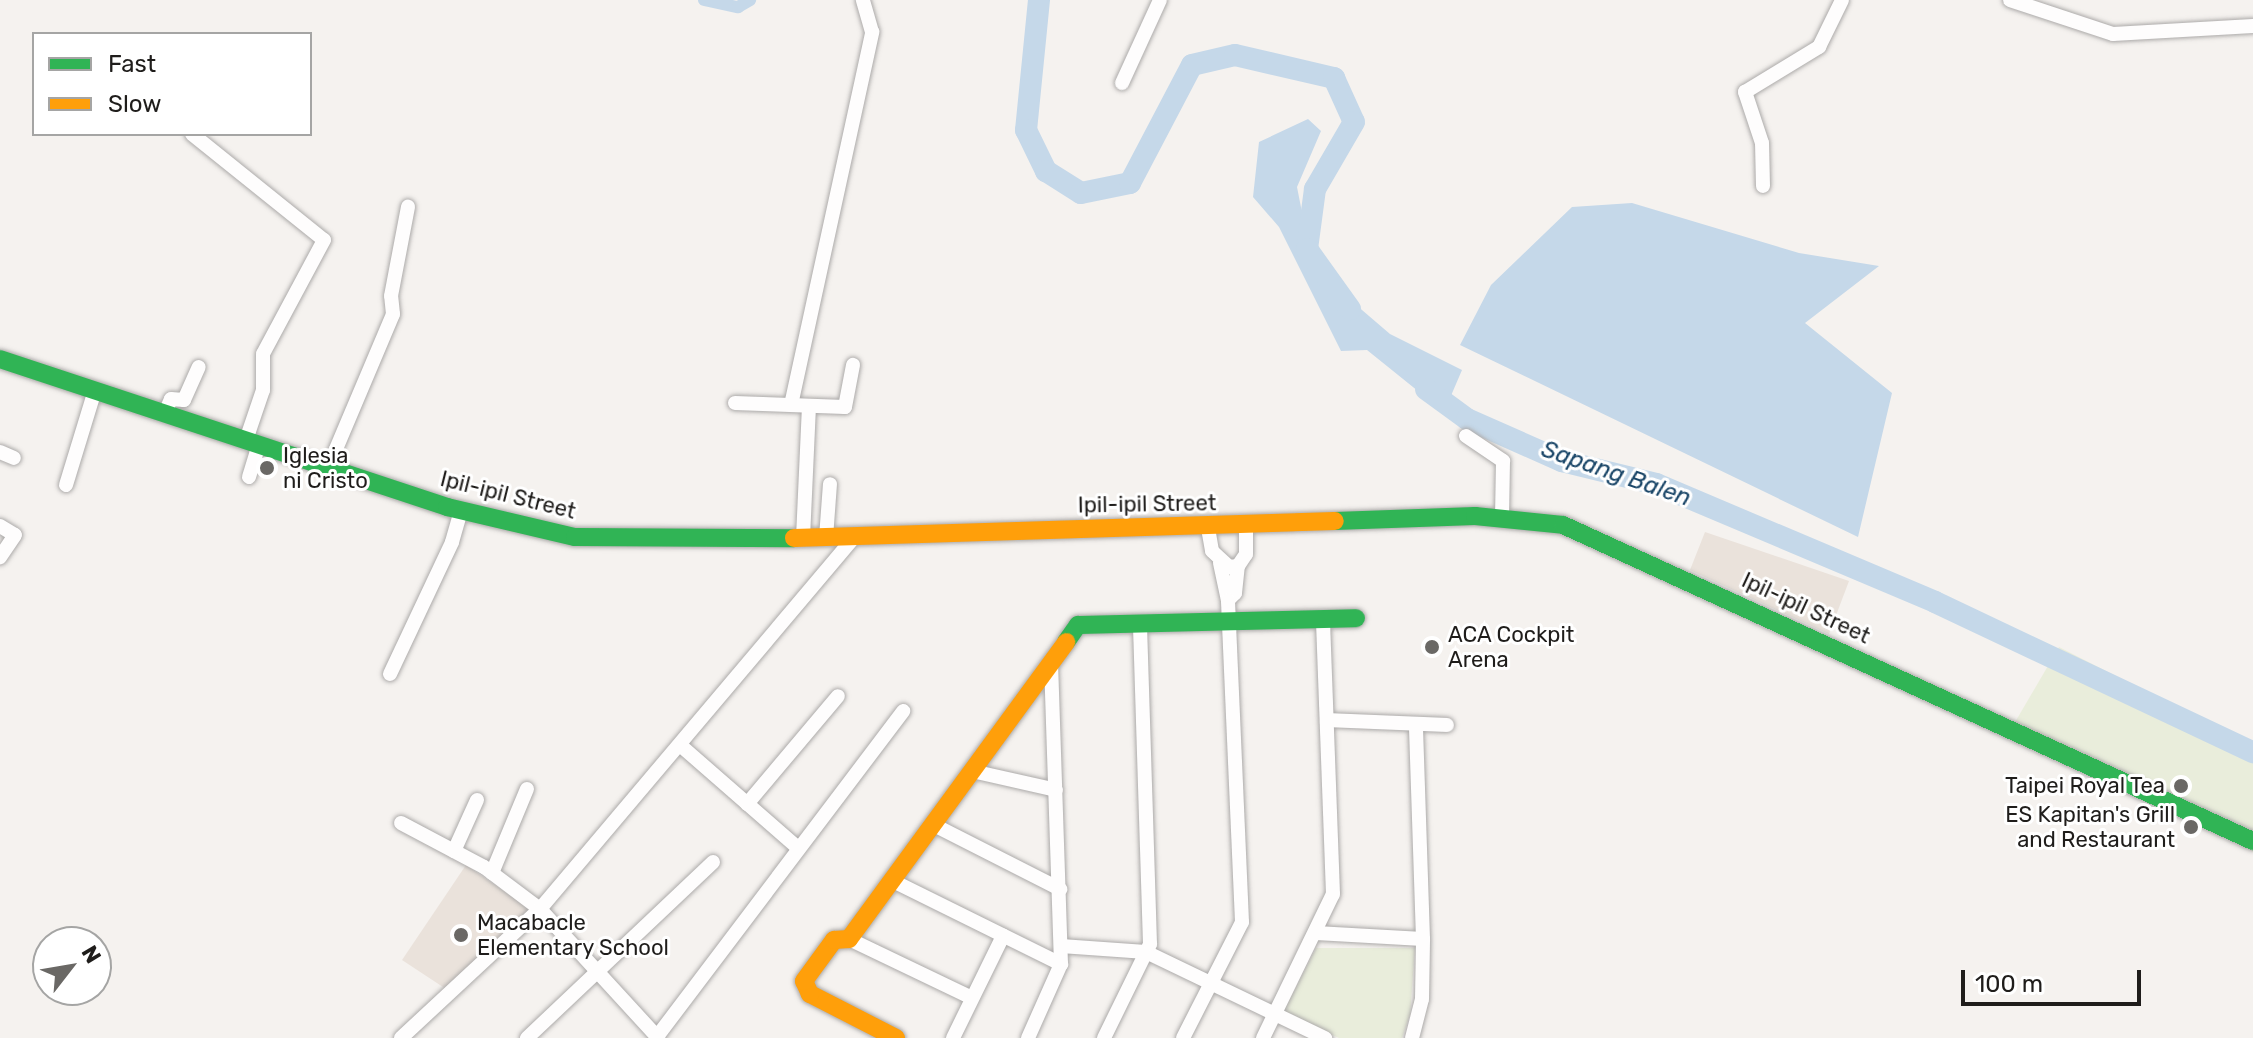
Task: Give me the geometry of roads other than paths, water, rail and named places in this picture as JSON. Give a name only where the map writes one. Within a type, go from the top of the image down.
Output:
[{"type":"street","points":[[791,405],[872,32],[863,0]]},
{"type":"street","points":[[1122,83],[1160,0]]},
{"type":"street","points":[[1763,186],[1762,143],[1745,92],[1814,52],[1842,0]]},
{"type":"street","points":[[2010,0],[2113,34],[2253,26]]},
{"type":"street","points":[[194,136],[324,240],[263,354],[263,390],[249,477]]},
{"type":"street","points":[[328,468],[393,314],[391,296],[408,207]]},
{"type":"street","name":"Ipil-ipil Street","points":[[0,359],[461,511],[575,537],[854,538],[1502,517],[1563,525],[1635,554],[2253,841]]},
{"type":"street","points":[[735,403],[845,407],[853,365]]},
{"type":"street","points":[[165,413],[171,399],[184,400],[199,367]]},
{"type":"street","points":[[66,485],[95,390]]},
{"type":"street","points":[[803,538],[809,406]]},
{"type":"street","points":[[1466,436],[1503,461],[1502,517]]},
{"type":"street","points":[[826,538],[830,484]]},
{"type":"street","points":[[390,674],[452,542],[461,511]]},
{"type":"street","points":[[0,526],[15,535],[0,557]]},
{"type":"street","points":[[1228,600],[1235,593],[1238,566],[1246,554],[1246,527]]},
{"type":"street","points":[[1183,1038],[1242,922],[1231,621],[1220,563],[1212,551],[1208,528]]},
{"type":"street","points":[[401,1038],[540,909],[854,538]]},
{"type":"street","points":[[1220,563],[1238,566]]},
{"type":"street","points":[[849,939],[1078,625],[1356,618]]},
{"type":"street","points":[[1263,1038],[1333,894],[1323,619]]},
{"type":"street","points":[[1104,1038],[1146,952],[1150,936],[1140,623]]},
{"type":"street","points":[[1028,1038],[1061,964],[1051,663]]},
{"type":"street","points":[[747,804],[838,696]]},
{"type":"street","points":[[401,823],[492,873],[540,909],[657,1038],[903,711]]},
{"type":"street","points":[[1327,720],[1447,725]]},
{"type":"street","points":[[1412,1038],[1422,999],[1423,939],[1416,725]]},
{"type":"street","points":[[680,745],[798,848]]},
{"type":"street","points":[[972,771],[1056,790]]},
{"type":"street","points":[[492,873],[527,789]]},
{"type":"street","points":[[454,851],[477,800]]},
{"type":"street","points":[[932,824],[1060,889]]},
{"type":"street","points":[[527,1038],[600,973],[713,862]]},
{"type":"street","points":[[891,880],[1061,964]]},
{"type":"street","points":[[1316,933],[1423,939]]},
{"type":"street","points":[[953,1038],[1003,936]]},
{"type":"street","points":[[896,1038],[810,994],[803,985],[834,940],[849,939],[972,998]]},
{"type":"street","points":[[1061,946],[1146,952],[1325,1038]]},
{"type":"water","points":[[1308,119],[1321,131],[1297,187],[1313,268],[1390,334],[1462,370],[1444,412],[1367,350],[1341,351],[1279,227],[1253,197],[1259,142]]},
{"type":"water","points":[[1632,203],[1799,253],[1879,266],[1805,323],[1892,393],[1858,537],[1460,345],[1491,285],[1572,207]]},
{"type":"waterway","points":[[704,0],[738,7],[750,0]]},
{"type":"waterway","name":"Sapang Balen","points":[[1039,0],[1026,130],[1046,171],[1081,193],[1130,183],[1192,65],[1235,55],[1334,78],[1354,122],[1315,189],[1307,249],[1350,309]]},
{"type":"waterway","name":"Sapang Balen","points":[[1426,389],[1467,419],[1562,461],[1656,484],[1935,602],[2253,752]]},
{"type":"place","name":"Iglesia ni Cristo","points":[[267,468]]},
{"type":"place","name":"ACA Cockpit Arena","points":[[1432,647]]},
{"type":"place","name":"Taipei Royal Tea","points":[[2181,786]]},
{"type":"place","name":"ES Kapitan's Grill and Restaurant","points":[[2191,827]]},
{"type":"place","name":"Macabacle Elementary School","points":[[461,935]]}]
